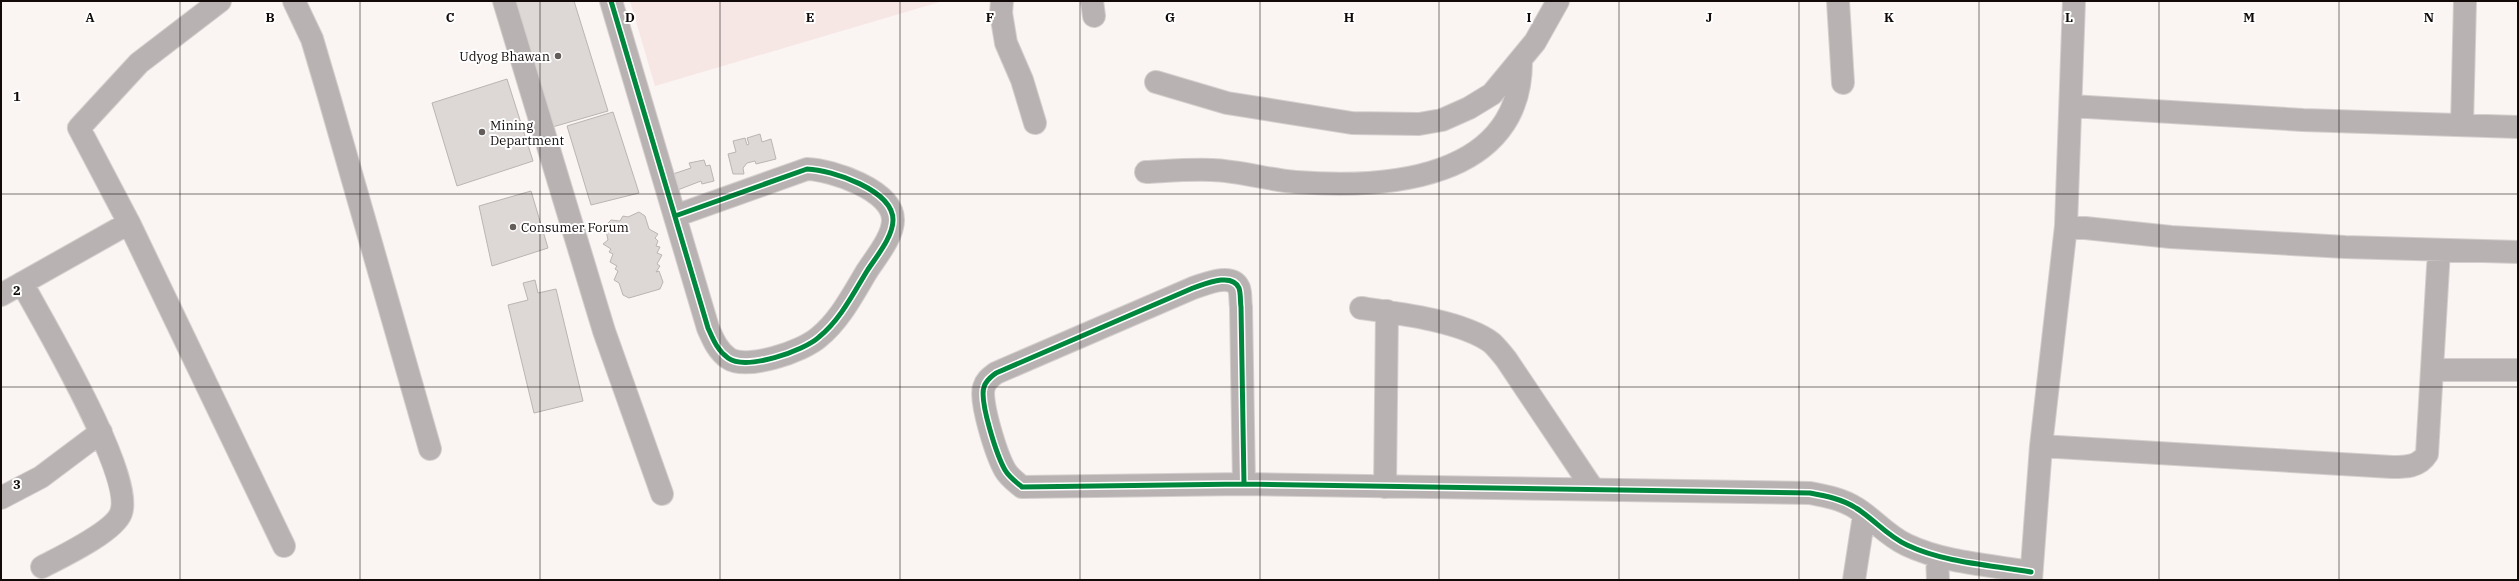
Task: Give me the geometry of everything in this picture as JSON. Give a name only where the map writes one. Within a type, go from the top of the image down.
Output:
[{"type":"street","points":[[220,1],[139,63],[79,128],[129,224],[284,546]]},
{"type":"street","points":[[294,1],[312,39],[430,449]]},
{"type":"street","points":[[504,1],[604,331],[662,494]]},
{"type":"street","points":[[611,1],[675,216],[711,334],[717,347],[729,359],[742,362],[758,361],[794,351],[819,338],[835,322],[880,250],[892,228],[893,219],[886,201],[875,192],[841,176],[819,170],[808,170],[675,216]]},
{"type":"street","points":[[1002,1],[1001,14],[1006,43],[1022,80],[1035,123]]},
{"type":"street","points":[[1156,82],[1227,103],[1352,123],[1419,124],[1442,120],[1468,108],[1492,94],[1535,42],[1558,1]]},
{"type":"street","points":[[1838,1],[1843,83]]},
{"type":"street","points":[[1244,484],[1239,289],[1235,283],[1229,280],[1212,281],[1193,288],[1003,370],[987,380],[984,387],[984,400],[996,448],[1006,471],[1022,487],[1244,484],[1810,493],[1835,498],[1856,508],[1879,528],[1906,545],[1937,556],[2031,576],[2041,446],[2066,226],[2074,1]]},
{"type":"street","points":[[2462,125],[2465,1]]},
{"type":"street","points":[[1146,172],[1212,170],[1295,182],[1367,184],[1434,173],[1467,159],[1485,146],[1506,121],[1517,98],[1521,77],[1521,59]]},
{"type":"street","points":[[2071,106],[2303,120],[2518,127]]},
{"type":"street","points":[[1,295],[129,224]]},
{"type":"street","points":[[2066,226],[2171,237],[2345,247],[2518,252]]},
{"type":"street","points":[[2041,446],[2384,467],[2411,466],[2423,461],[2427,454],[2439,250]]},
{"type":"street","points":[[22,283],[101,432],[120,484],[124,504],[121,514],[112,525],[91,541],[42,568]]},
{"type":"street","points":[[1360,308],[1411,315],[1471,332],[1492,343],[1506,360],[1593,489]]},
{"type":"street","points":[[1385,487],[1387,312]]},
{"type":"street","points":[[2432,370],[2518,370]]},
{"type":"street","points":[[1,498],[41,477],[101,432]]},
{"type":"street","points":[[1854,580],[1864,515]]},
{"type":"street","points":[[1937,556],[1938,580]]},
{"type":"shaded area","points":[[630,1],[943,1],[655,86]]},
{"type":"building","name":"Udyog Bhawan","points":[[506,1],[574,1],[608,111],[549,128]]},
{"type":"building","name":"Mining Department","points":[[507,79],[533,161],[457,186],[432,103]]},
{"type":"building","points":[[613,112],[639,193],[591,205],[567,126]]},
{"type":"building","points":[[760,134],[762,142],[771,139],[776,159],[756,164],[755,161],[747,163],[743,168],[744,174],[733,174],[728,154],[736,152],[733,141],[745,138],[747,145],[749,144],[747,138]]},
{"type":"building","points":[[704,160],[706,166],[710,165],[714,181],[702,184],[701,181],[675,191],[670,175],[691,168],[689,163]]},
{"type":"building","name":"Consumer Forum","points":[[531,191],[548,248],[492,266],[479,206]]},
{"type":"building","points":[[639,212],[645,216],[649,229],[658,234],[655,238],[658,241],[656,246],[660,247],[657,253],[662,255],[657,264],[660,266],[656,272],[659,271],[663,282],[660,289],[629,298],[623,295],[619,283],[614,280],[618,271],[615,269],[617,266],[610,262],[613,254],[609,252],[611,249],[603,244],[608,240],[605,226],[611,220],[620,221],[623,216],[628,217]]},
{"type":"building","points":[[535,280],[538,293],[556,289],[583,401],[534,413],[508,305],[528,300],[523,283]]},
{"type":"cycle path","points":[[611,1],[708,328],[718,348],[724,355],[736,361],[761,361],[775,358],[801,348],[819,337],[840,315],[851,298],[887,240],[893,220],[890,209],[883,200],[872,191],[831,173],[807,169],[675,216]]},
{"type":"cycle path","points":[[1244,484],[1241,307],[1239,288],[1236,283],[1231,281],[1218,280],[1193,288],[996,373],[986,382],[984,387],[983,394],[986,416],[998,453],[1007,473],[1022,487],[1244,484],[1810,493],[1834,498],[1851,505],[1863,512],[1893,537],[1922,551],[1952,560],[2031,572]]},
{"type":"place","name":"Udyog Bhawan","points":[[558,56]]},
{"type":"place","name":"Mining Department","points":[[482,132]]},
{"type":"place","name":"Consumer Forum","points":[[513,227]]}]
